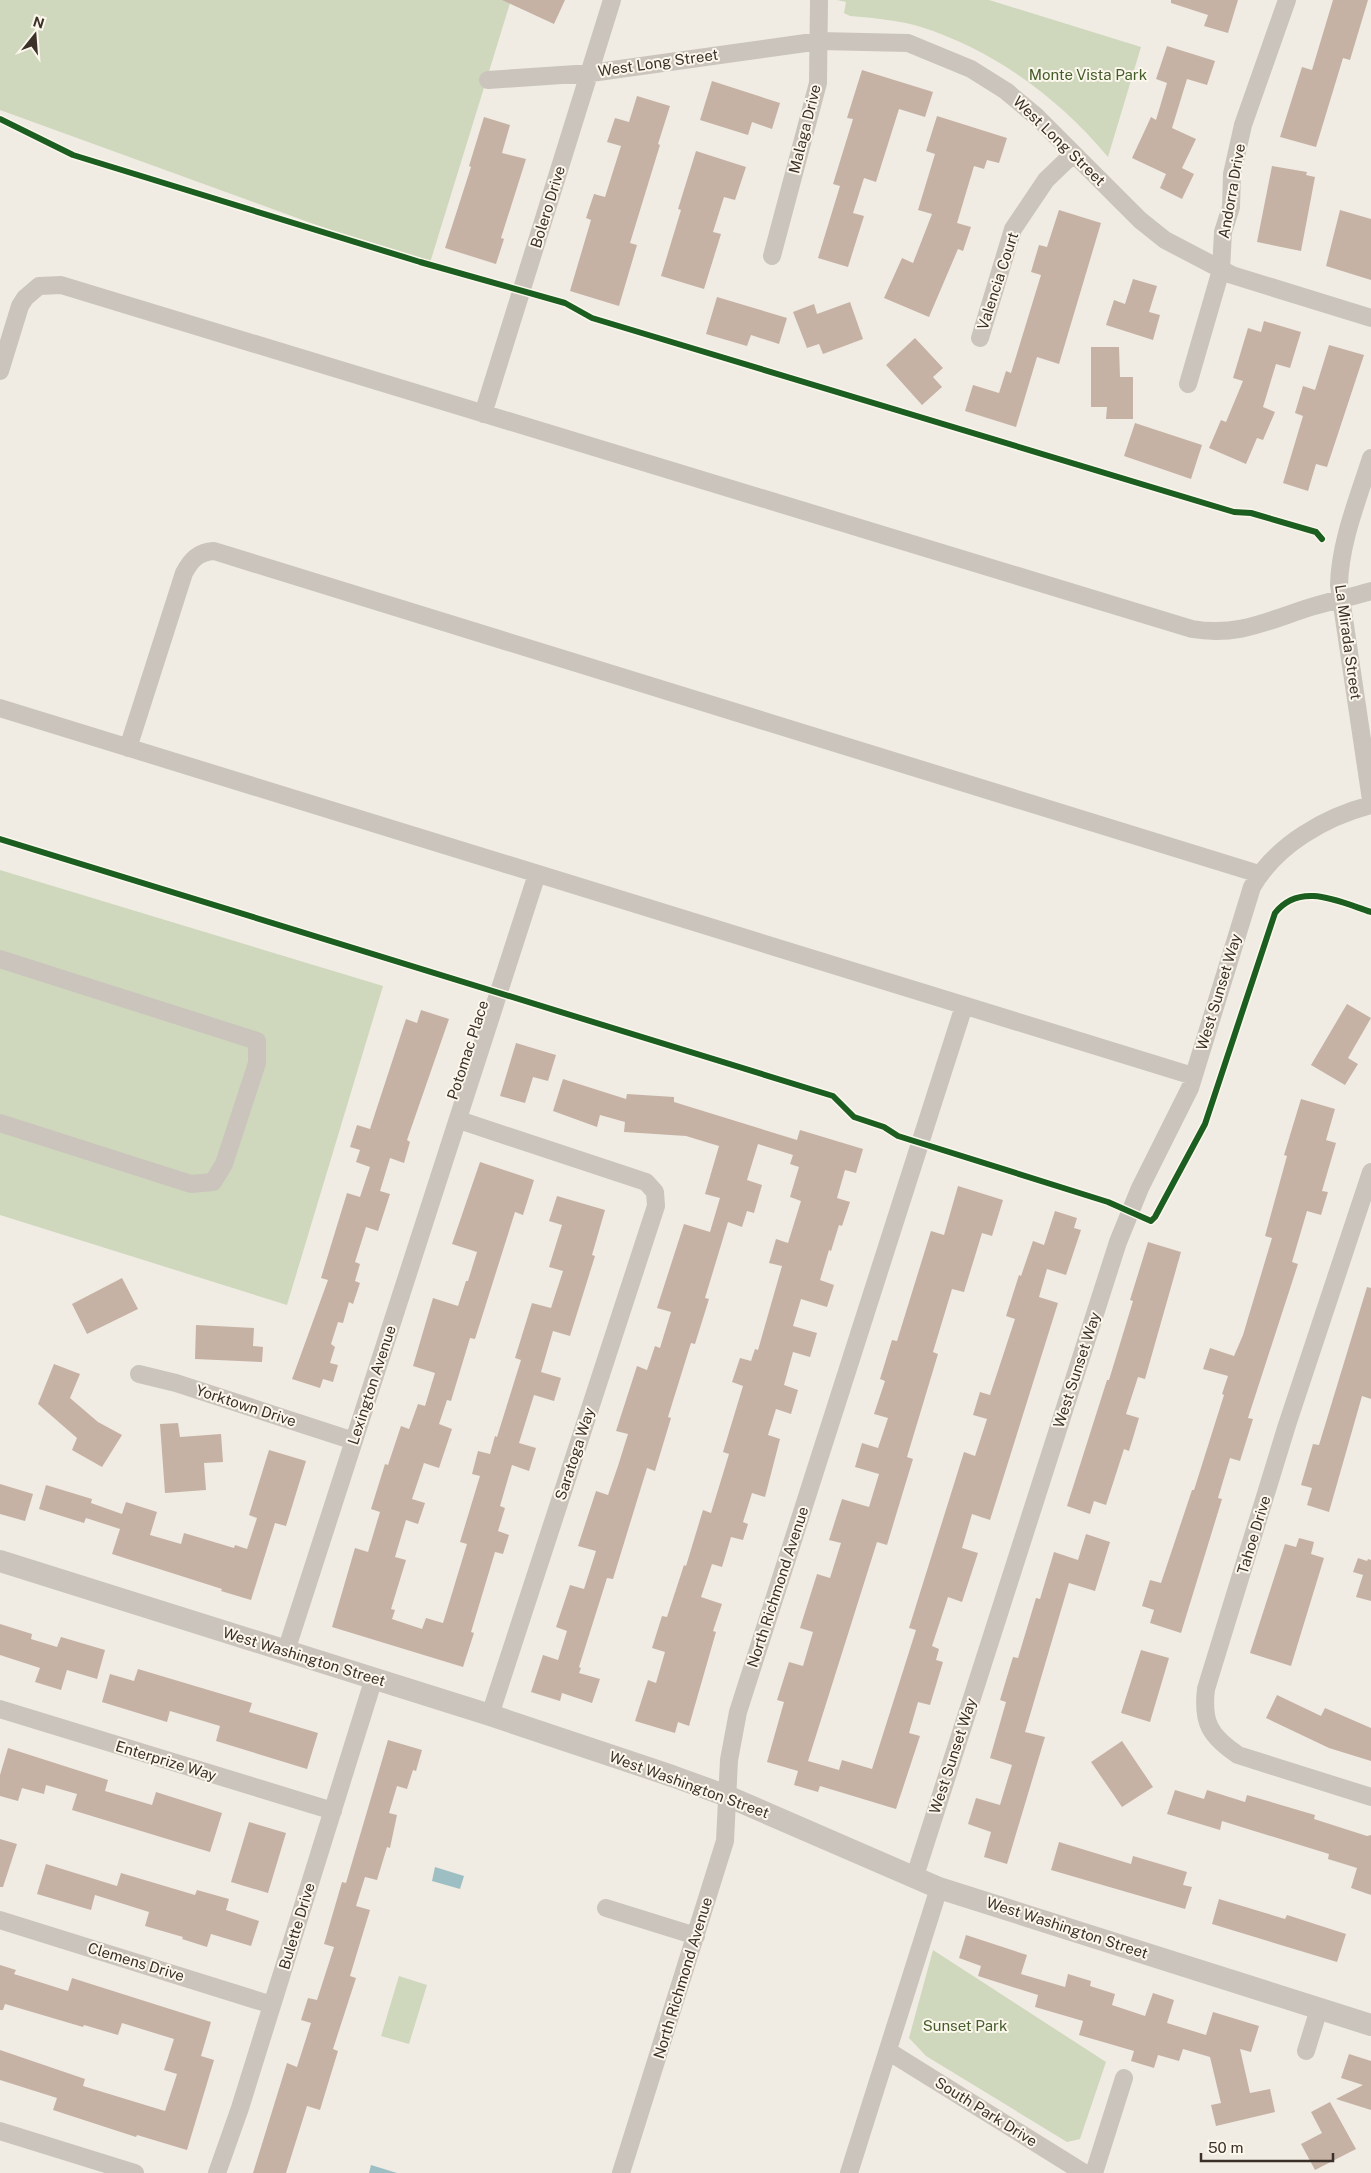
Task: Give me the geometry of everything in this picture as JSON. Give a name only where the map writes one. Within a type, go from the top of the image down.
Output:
[{"type":"street","name":"Bolero Drive","points":[[484,414],[612,0]]},
{"type":"street","name":"Malaga Drive","points":[[772,256],[818,83],[819,0]]},
{"type":"street","name":"Andorra Drive","points":[[1188,384],[1221,270],[1223,232],[1231,207],[1232,174],[1242,133],[1287,0]]},
{"type":"street","name":"West Long Street","points":[[488,80],[591,73],[820,41],[908,42],[971,68],[1012,96],[1037,117],[1140,220],[1165,240],[1221,270],[1371,318]]},
{"type":"street","name":"Valencia Court","points":[[980,338],[1013,229],[1046,180],[1073,154]]},
{"type":"street","points":[[0,371],[20,306],[25,298],[39,286],[61,285],[1192,629],[1209,632],[1243,630],[1371,591]]},
{"type":"street","name":"La Mirada Street","points":[[1371,458],[1342,556],[1340,599],[1371,800]]},
{"type":"street","points":[[128,748],[184,574],[196,556],[204,552],[214,551],[1260,874]]},
{"type":"street","points":[[0,708],[1193,1076]]},
{"type":"street","name":"West Sunset Way","points":[[915,1876],[1118,1242],[1129,1212],[1181,1108],[1193,1076],[1252,887],[1260,874],[1280,854],[1307,832],[1341,814],[1371,805]]},
{"type":"street","name":"Potomac Place","points":[[537,874],[458,1120],[646,1182],[655,1192]]},
{"type":"street","points":[[0,959],[257,1041],[257,1063],[224,1164],[213,1182],[191,1184],[0,1123]]},
{"type":"street","name":"North Richmond Avenue","points":[[621,2173],[725,1841],[729,1760],[738,1712],[964,1006]]},
{"type":"street","name":"Lexington Avenue","points":[[286,1651],[458,1120]]},
{"type":"street","name":"Tahoe Drive","points":[[1371,1172],[1284,1435],[1206,1689],[1204,1709],[1210,1730],[1221,1744],[1238,1755],[1371,1797]]},
{"type":"street","name":"Saratoga Way","points":[[490,1715],[656,1206],[655,1192]]},
{"type":"street","name":"Yorktown Drive","points":[[138,1374],[176,1383],[354,1441]]},
{"type":"street","name":"West Washington Street","points":[[0,1561],[490,1715],[727,1796],[940,1888],[1371,2025]]},
{"type":"street","name":"Bulette Drive","points":[[217,2173],[240,2108],[374,1678]]},
{"type":"street","name":"Enterprize Way","points":[[0,1709],[333,1812]]},
{"type":"street","points":[[849,2173],[940,1888]]},
{"type":"street","points":[[606,1908],[696,1936]]},
{"type":"street","name":"Clemens Drive","points":[[0,1920],[272,2005]]},
{"type":"street","points":[[1306,2051],[1319,2009]]},
{"type":"street","name":"South Park Drive","points":[[888,2051],[1084,2173]]},
{"type":"street","points":[[1094,2173],[1124,2078]]},
{"type":"street","points":[[0,2131],[136,2173]]},
{"type":"green space","points":[[0,0],[511,0],[429,266],[0,110]]},
{"type":"green space","name":"Monte Vista Park","points":[[837,0],[989,0],[1141,47],[1108,157],[1069,115],[1047,96],[1000,63],[948,37],[921,27],[894,21],[850,16],[844,13],[846,2]]},
{"type":"green space","points":[[0,870],[383,986],[287,1305],[0,1215]]},
{"type":"green space","name":"Sunset Park","points":[[933,1950],[1106,2062],[1080,2139],[1067,2142],[926,2056],[909,2038]]},
{"type":"green space","points":[[399,1976],[427,1985],[409,2044],[381,2036]]},
{"type":"water","points":[[435,1867],[464,1876],[460,1889],[432,1881]]},
{"type":"water","points":[[371,2165],[397,2173],[369,2173]]},
{"type":"building","points":[[502,0],[565,0],[554,24]]},
{"type":"building","points":[[1171,0],[1238,0],[1228,33],[1204,26],[1208,15],[1171,3]]},
{"type":"building","points":[[1333,0],[1368,0],[1350,60],[1343,58],[1316,147],[1280,137],[1302,67],[1312,70]]},
{"type":"building","points":[[1167,46],[1215,61],[1207,85],[1187,79],[1172,128],[1196,139],[1182,168],[1194,174],[1182,199],[1160,188],[1166,174],[1132,158],[1151,117],[1156,120],[1167,83],[1156,79]]},
{"type":"building","points":[[862,70],[933,92],[925,117],[899,109],[876,182],[864,178],[853,213],[864,216],[848,267],[818,258],[840,186],[833,184],[853,119],[847,118]]},
{"type":"building","points":[[712,81],[780,103],[772,129],[752,122],[748,135],[700,120]]},
{"type":"building","points":[[637,96],[670,106],[630,243],[637,245],[619,306],[570,291],[591,220],[586,218],[594,194],[605,197],[621,146],[607,142],[615,118],[629,122]]},
{"type":"building","points":[[937,116],[1007,138],[999,163],[987,160],[984,169],[974,166],[957,223],[971,227],[963,251],[958,249],[929,317],[884,298],[902,258],[913,263],[932,214],[918,210],[935,154],[926,151]]},
{"type":"building","points":[[484,117],[510,125],[502,153],[526,159],[501,238],[504,239],[496,264],[445,248],[471,167],[469,166]]},
{"type":"building","points":[[696,151],[746,167],[735,200],[724,197],[713,232],[721,234],[704,289],[661,276],[681,210],[678,209]]},
{"type":"building","points":[[1272,166],[1307,172],[1306,175],[1315,177],[1301,251],[1257,242]]},
{"type":"building","points":[[1059,210],[1101,223],[1059,364],[1037,357],[1016,427],[965,411],[973,385],[999,393],[1006,371],[1011,373],[1041,275],[1031,272],[1039,245],[1047,247]]},
{"type":"building","points":[[1340,210],[1371,219],[1371,280],[1326,266]]},
{"type":"building","points":[[1133,279],[1157,286],[1149,312],[1160,315],[1153,340],[1106,325],[1114,300],[1125,304]]},
{"type":"building","points":[[717,297],[787,318],[779,344],[751,335],[747,346],[706,334]]},
{"type":"building","points":[[850,302],[863,339],[823,354],[819,344],[807,348],[793,312],[814,304],[817,314]]},
{"type":"building","points":[[1264,321],[1301,332],[1290,368],[1276,364],[1263,407],[1275,412],[1263,440],[1257,438],[1246,464],[1209,448],[1221,420],[1226,422],[1243,381],[1233,378],[1248,328],[1261,332]]},
{"type":"building","points":[[915,338],[943,368],[933,377],[942,387],[922,405],[886,365]]},
{"type":"building","points":[[1329,345],[1364,355],[1327,467],[1316,464],[1308,491],[1283,483],[1303,416],[1295,413],[1303,386],[1315,390]]},
{"type":"building","points":[[1091,347],[1119,347],[1120,377],[1133,377],[1133,419],[1106,419],[1107,407],[1091,407]]},
{"type":"building","points":[[1135,423],[1202,445],[1191,479],[1124,456]]},
{"type":"building","points":[[1347,1004],[1371,1018],[1348,1058],[1358,1064],[1345,1085],[1311,1065]]},
{"type":"building","points":[[421,1010],[449,1019],[407,1140],[410,1142],[404,1163],[390,1158],[380,1191],[390,1194],[378,1231],[366,1227],[355,1262],[360,1264],[355,1281],[360,1283],[353,1304],[349,1302],[343,1323],[338,1322],[331,1344],[335,1347],[330,1363],[338,1365],[333,1382],[323,1379],[320,1388],[292,1379],[328,1280],[321,1278],[347,1193],[360,1197],[370,1167],[356,1162],[360,1150],[350,1147],[357,1125],[370,1129],[406,1019],[417,1023]]},
{"type":"building","points":[[516,1043],[556,1055],[548,1081],[533,1077],[525,1103],[500,1096]]},
{"type":"building","points":[[563,1079],[626,1099],[627,1094],[674,1097],[674,1102],[797,1140],[800,1130],[863,1149],[856,1173],[845,1170],[837,1198],[850,1202],[842,1226],[839,1225],[831,1251],[829,1250],[820,1280],[834,1285],[827,1307],[801,1299],[793,1326],[817,1333],[810,1357],[793,1352],[784,1385],[798,1390],[791,1414],[776,1409],[768,1435],[780,1439],[765,1497],[752,1493],[743,1522],[748,1524],[743,1540],[731,1537],[722,1567],[712,1564],[701,1597],[722,1604],[713,1631],[716,1632],[689,1726],[678,1722],[675,1733],[635,1721],[648,1680],[656,1683],[665,1652],[652,1648],[662,1616],[667,1617],[684,1565],[686,1566],[703,1510],[711,1513],[729,1454],[723,1452],[743,1386],[732,1382],[740,1358],[751,1361],[755,1349],[758,1350],[782,1266],[769,1263],[776,1239],[788,1243],[801,1201],[790,1197],[799,1167],[790,1164],[793,1155],[758,1144],[747,1180],[762,1185],[754,1213],[747,1211],[742,1227],[728,1222],[705,1298],[709,1299],[695,1344],[691,1343],[668,1417],[671,1418],[655,1471],[647,1468],[613,1579],[607,1578],[579,1667],[581,1668],[579,1673],[600,1679],[592,1703],[562,1693],[560,1701],[531,1692],[543,1655],[558,1660],[567,1631],[556,1627],[570,1585],[584,1589],[596,1551],[578,1546],[596,1491],[608,1495],[618,1466],[628,1434],[616,1431],[637,1366],[647,1370],[655,1346],[660,1348],[671,1312],[657,1308],[684,1224],[710,1232],[720,1198],[705,1194],[719,1146],[686,1136],[624,1132],[625,1122],[600,1115],[597,1127],[553,1111]]},
{"type":"building","points":[[1301,1099],[1335,1109],[1326,1140],[1336,1143],[1322,1191],[1328,1192],[1321,1215],[1307,1211],[1292,1262],[1298,1264],[1248,1418],[1253,1419],[1240,1461],[1230,1458],[1218,1498],[1222,1499],[1181,1633],[1150,1623],[1154,1610],[1142,1606],[1150,1580],[1161,1583],[1192,1490],[1194,1490],[1224,1395],[1222,1394],[1228,1376],[1203,1369],[1210,1348],[1234,1356],[1243,1335],[1272,1238],[1265,1236],[1287,1156],[1284,1155]]},
{"type":"building","points":[[480,1162],[534,1180],[523,1215],[515,1212],[475,1339],[470,1338],[451,1401],[447,1400],[439,1424],[452,1429],[439,1468],[424,1463],[412,1499],[425,1503],[418,1524],[406,1520],[395,1557],[406,1560],[391,1609],[395,1610],[392,1619],[422,1629],[426,1618],[443,1623],[467,1544],[460,1542],[480,1476],[472,1474],[478,1451],[490,1454],[495,1436],[497,1437],[521,1360],[515,1358],[532,1303],[551,1308],[563,1271],[549,1267],[562,1225],[549,1221],[557,1196],[605,1210],[592,1255],[595,1256],[570,1336],[553,1331],[541,1372],[561,1378],[554,1401],[534,1395],[519,1443],[536,1448],[529,1471],[512,1465],[500,1506],[505,1508],[498,1531],[509,1535],[503,1554],[495,1552],[471,1632],[474,1633],[463,1667],[332,1627],[355,1548],[368,1552],[380,1512],[371,1509],[385,1464],[388,1465],[401,1426],[409,1429],[418,1404],[425,1406],[435,1373],[413,1366],[433,1298],[458,1306],[466,1281],[468,1281],[477,1252],[452,1244]]},
{"type":"building","points":[[958,1186],[1003,1200],[992,1236],[982,1233],[964,1292],[952,1289],[933,1352],[938,1354],[907,1457],[913,1459],[887,1545],[877,1542],[808,1761],[839,1770],[842,1760],[872,1769],[916,1630],[909,1628],[964,1452],[975,1456],[987,1419],[973,1415],[980,1392],[990,1395],[1015,1319],[1006,1316],[1019,1275],[1021,1276],[1033,1241],[1044,1245],[1055,1211],[1077,1218],[1074,1228],[1081,1230],[1066,1275],[1047,1269],[1039,1297],[1058,1303],[990,1520],[972,1514],[962,1548],[978,1553],[962,1602],[948,1597],[932,1646],[939,1649],[936,1660],[943,1662],[930,1705],[918,1702],[909,1733],[920,1736],[896,1809],[820,1786],[818,1792],[794,1785],[798,1771],[767,1762],[784,1702],[777,1700],[789,1662],[803,1666],[813,1632],[800,1628],[817,1574],[830,1578],[841,1543],[829,1540],[842,1499],[869,1507],[879,1474],[855,1467],[862,1443],[878,1448],[888,1418],[874,1414],[885,1381],[880,1379],[892,1340],[897,1341],[931,1231],[944,1235]]},
{"type":"building","points":[[1148,1242],[1181,1252],[1145,1379],[1138,1377],[1126,1414],[1139,1418],[1129,1451],[1124,1449],[1106,1505],[1094,1501],[1090,1514],[1067,1506],[1107,1380],[1109,1380],[1133,1301],[1130,1300]]},
{"type":"building","points":[[122,1278],[138,1309],[87,1334],[72,1304]]},
{"type":"building","points":[[1367,1287],[1371,1288],[1371,1399],[1362,1396],[1329,1512],[1307,1505],[1312,1488],[1301,1485],[1313,1444],[1319,1445]]},
{"type":"building","points":[[196,1325],[254,1328],[253,1346],[263,1347],[262,1362],[195,1359]]},
{"type":"building","points":[[54,1364],[80,1374],[70,1398],[98,1422],[122,1435],[102,1467],[72,1450],[77,1438],[38,1404]]},
{"type":"building","points":[[178,1423],[180,1437],[221,1434],[223,1462],[204,1463],[206,1490],[165,1493],[160,1424]]},
{"type":"building","points":[[269,1450],[306,1461],[286,1526],[275,1523],[251,1600],[112,1554],[120,1529],[86,1518],[84,1523],[39,1509],[46,1485],[92,1499],[91,1503],[122,1514],[126,1502],[157,1512],[150,1535],[181,1544],[184,1533],[234,1548],[235,1545],[247,1549],[257,1518],[249,1515]]},
{"type":"building","points":[[0,1484],[33,1494],[25,1521],[0,1514]]},
{"type":"building","points":[[1086,1534],[1110,1542],[1095,1591],[1069,1583],[1025,1732],[1045,1737],[1007,1864],[984,1857],[991,1832],[968,1824],[976,1798],[1000,1805],[1012,1765],[990,1758],[1006,1702],[1000,1700],[1013,1657],[1018,1658],[1036,1598],[1040,1599],[1054,1552],[1078,1560]]},
{"type":"building","points":[[1299,1538],[1314,1542],[1311,1554],[1324,1558],[1291,1666],[1250,1653],[1285,1544],[1296,1547]]},
{"type":"building","points":[[1358,1558],[1367,1561],[1368,1559],[1371,1560],[1371,1601],[1356,1597],[1363,1575],[1353,1572]]},
{"type":"building","points":[[0,1624],[32,1634],[31,1639],[57,1647],[61,1637],[105,1650],[97,1679],[67,1670],[61,1690],[35,1682],[40,1668],[0,1655]]},
{"type":"building","points":[[1141,1650],[1169,1658],[1150,1722],[1121,1713]]},
{"type":"building","points":[[138,1669],[252,1703],[249,1712],[318,1733],[307,1769],[216,1741],[220,1726],[170,1711],[167,1722],[102,1702],[110,1674],[134,1681]]},
{"type":"building","points":[[1277,1695],[1321,1716],[1325,1708],[1371,1728],[1371,1761],[1329,1748],[1266,1718]]},
{"type":"building","points":[[388,1740],[422,1750],[416,1771],[413,1770],[407,1789],[397,1786],[389,1813],[397,1815],[390,1848],[387,1847],[377,1880],[365,1877],[356,1906],[370,1910],[350,1976],[356,1978],[333,2049],[338,2051],[320,2110],[307,2106],[286,2173],[253,2173],[287,2063],[297,2067],[311,2023],[301,2020],[308,1998],[317,2000],[334,1947],[324,1944],[342,1882],[346,1883]]},
{"type":"building","points":[[1122,1741],[1153,1787],[1122,1807],[1091,1762]]},
{"type":"building","points":[[8,1748],[108,1780],[105,1791],[152,1805],[156,1792],[222,1813],[210,1852],[72,1810],[77,1794],[46,1785],[44,1794],[22,1788],[18,1801],[0,1796],[0,1775]]},
{"type":"building","points":[[1175,1790],[1204,1799],[1207,1790],[1245,1802],[1247,1795],[1315,1815],[1314,1819],[1367,1836],[1371,1835],[1371,1895],[1351,1888],[1357,1868],[1328,1859],[1329,1854],[1222,1821],[1220,1830],[1167,1814]]},
{"type":"building","points":[[249,1822],[286,1833],[268,1893],[231,1882]]},
{"type":"building","points":[[0,1839],[17,1844],[3,1887],[0,1887]]},
{"type":"building","points":[[1059,1842],[1131,1864],[1133,1856],[1187,1872],[1183,1885],[1192,1887],[1185,1909],[1051,1870]]},
{"type":"building","points":[[46,1864],[117,1886],[121,1873],[195,1895],[197,1890],[229,1899],[226,1910],[259,1921],[251,1946],[211,1934],[207,1947],[182,1939],[183,1937],[145,1926],[149,1912],[95,1895],[91,1910],[37,1894]]},
{"type":"building","points":[[1219,1899],[1285,1919],[1287,1915],[1346,1934],[1337,1962],[1212,1924]]},
{"type":"building","points":[[966,1935],[1027,1955],[1021,1974],[1065,1987],[1068,1974],[1091,1981],[1090,1986],[1115,1994],[1112,2005],[1145,2016],[1153,1993],[1174,2000],[1167,2023],[1206,2035],[1213,2012],[1259,2026],[1251,2052],[1240,2049],[1250,2093],[1270,2089],[1275,2112],[1216,2126],[1211,2105],[1221,2103],[1210,2057],[1183,2049],[1179,2061],[1158,2055],[1154,2068],[1131,2061],[1134,2051],[1079,2035],[1083,2021],[1035,2007],[1038,1995],[978,1976],[981,1966],[959,1958]]},
{"type":"building","points":[[0,1965],[16,1970],[14,1974],[68,1991],[72,1978],[211,2022],[201,2056],[214,2060],[187,2150],[137,2135],[136,2137],[53,2110],[57,2098],[0,2080],[0,2050],[85,2079],[83,2086],[165,2111],[177,2074],[164,2070],[174,2039],[122,2023],[118,2035],[84,2025],[83,2027],[5,2004],[3,2010],[0,2010]]},
{"type":"building","points":[[1349,2054],[1371,2061],[1371,2110],[1336,2099],[1363,2085],[1341,2078]]},
{"type":"building","points":[[1330,2102],[1356,2149],[1315,2170],[1301,2144],[1322,2133],[1311,2112]]},
{"type":"cycle path","points":[[0,119],[73,155],[420,262],[565,303],[592,318],[1234,512],[1251,513],[1316,532],[1322,539]]},
{"type":"cycle path","points":[[0,839],[833,1096],[854,1117],[884,1127],[898,1136],[1108,1202],[1151,1221],[1155,1217],[1205,1124],[1275,913],[1285,903],[1296,898],[1308,896],[1334,899],[1371,912]]}]
